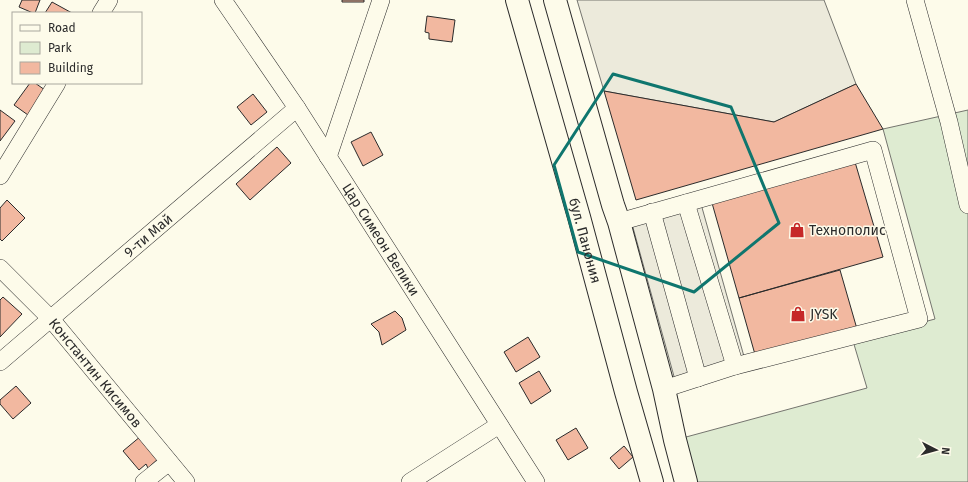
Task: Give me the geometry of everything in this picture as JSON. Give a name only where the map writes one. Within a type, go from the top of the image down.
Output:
[{"type":"main road","name":"бул. Панония","points":[[517,0],[652,482]]},
{"type":"main road","points":[[556,0],[619,222],[664,389],[686,482]]},
{"type":"street","points":[[101,12],[108,0]]},
{"type":"street","name":"Цар Симеон Велики","points":[[223,0],[297,108],[536,482]]},
{"type":"street","points":[[328,157],[381,0]]},
{"type":"street","points":[[915,0],[949,122],[968,204]]},
{"type":"street","points":[[0,176],[57,84]]},
{"type":"street","name":"9-ти Май","points":[[0,362],[297,108]]},
{"type":"street","points":[[619,222],[873,150],[919,319],[735,366],[664,389]]},
{"type":"street","points":[[686,203],[735,366]]},
{"type":"street","points":[[652,212],[698,378]]},
{"type":"street","name":"Константин Кисимов","points":[[0,268],[51,319],[186,482]]},
{"type":"street","points":[[410,482],[500,425]]},
{"type":"street","points":[[144,482],[169,462]]},
{"type":"highlighted area","points":[[613,74],[731,107],[779,223],[694,292],[578,252],[554,165]]},
{"type":"green space","points":[[968,110],[968,482],[686,482],[675,440],[867,388],[853,341],[935,319],[883,129]]},
{"type":"shaded area","points":[[577,0],[824,0],[856,84],[774,122],[604,91]]},
{"type":"shaded area","points":[[701,204],[745,360],[675,380],[632,224]]},
{"type":"building","points":[[22,0],[40,0],[35,12],[31,12],[19,7]]},
{"type":"building","points":[[342,0],[364,0],[364,2],[342,2]]},
{"type":"building","points":[[52,2],[70,12],[46,12]]},
{"type":"building","points":[[427,16],[455,20],[452,42],[429,39],[429,33],[425,32]]},
{"type":"building","points":[[29,84],[36,84],[45,90],[28,115],[14,105]]},
{"type":"building","points":[[856,84],[883,129],[636,200],[604,91],[774,122]]},
{"type":"building","points":[[253,94],[267,112],[251,125],[237,107]]},
{"type":"building","points":[[0,110],[15,121],[0,141]]},
{"type":"building","points":[[371,132],[383,155],[363,166],[351,142]]},
{"type":"building","points":[[277,147],[291,163],[250,200],[236,184]]},
{"type":"building","name":"Технополис","points":[[855,162],[883,257],[739,298],[712,203]]},
{"type":"building","points":[[7,200],[25,218],[2,241],[0,239],[0,208]]},
{"type":"building","name":"JYSK","points":[[840,270],[857,329],[756,358],[739,298]]},
{"type":"building","points":[[3,297],[22,314],[0,337],[0,300]]},
{"type":"building","points":[[395,311],[402,318],[406,330],[382,345],[379,332],[371,324]]},
{"type":"building","points":[[528,337],[540,357],[516,372],[504,352]]},
{"type":"building","points":[[539,371],[551,391],[531,404],[519,383]]},
{"type":"building","points":[[16,386],[31,403],[13,419],[0,404],[0,400]]},
{"type":"building","points":[[576,428],[588,448],[568,460],[556,440]]},
{"type":"building","points":[[141,436],[159,458],[148,468],[146,464],[139,470],[123,451]]},
{"type":"building","points":[[624,446],[633,457],[619,469],[610,458]]},
{"type":"place","name":"Технополис","points":[[797,230]]},
{"type":"place","name":"JYSK","points":[[798,314]]}]
